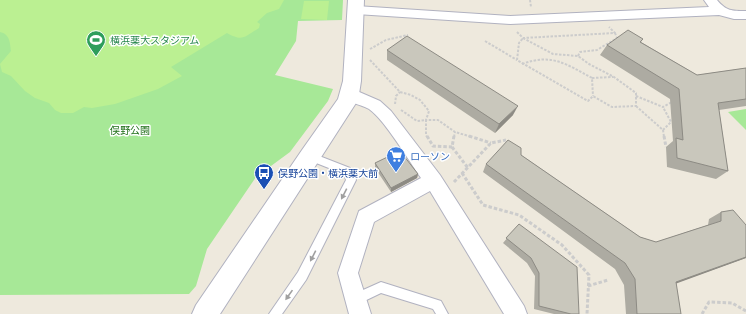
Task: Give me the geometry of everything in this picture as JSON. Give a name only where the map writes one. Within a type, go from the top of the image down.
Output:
[{"type":"street","points":[[710,0],[719,11]]},
{"type":"street","points":[[205,314],[309,156],[346,103],[350,94],[352,81],[356,5],[510,20],[719,11],[734,15],[746,15]]},
{"type":"street","points":[[350,94],[374,105],[385,115],[439,187],[516,314]]},
{"type":"street","points":[[358,306],[348,273],[366,217],[439,187]]},
{"type":"lane","points":[[275,314],[302,276],[351,180],[347,171],[309,156]]},
{"type":"lane","points":[[358,306],[381,287],[438,305],[442,314]]},
{"type":"path","points":[[578,56],[580,52],[597,50],[617,38],[615,33],[596,16]]},
{"type":"path","points":[[510,20],[512,27],[523,38],[553,54],[578,56],[589,64],[614,77],[636,94],[636,96],[663,107],[671,122],[663,130]]},
{"type":"path","points":[[517,61],[519,43],[523,38],[615,33]]},
{"type":"path","points":[[368,53],[367,50],[386,40],[408,35]]},
{"type":"path","points":[[485,41],[522,64],[588,101],[593,96],[592,78]]},
{"type":"path","points":[[553,54],[555,59]]},
{"type":"path","points":[[369,58],[400,92],[411,95],[420,100],[429,111],[426,120],[426,135],[433,146],[452,146]]},
{"type":"path","points":[[522,64],[536,58],[555,59],[592,78],[614,77]]},
{"type":"path","points":[[400,92],[396,96],[395,103],[417,121],[438,120],[455,132],[491,143],[506,140]]},
{"type":"path","points":[[593,96],[612,107],[636,106],[663,130],[666,147]]},
{"type":"path","points":[[636,96],[636,106]]},
{"type":"path","points":[[663,107],[674,101]]},
{"type":"path","points":[[455,132],[452,146],[468,168]]},
{"type":"path","points":[[439,187],[468,168],[491,143]]},
{"type":"path","points":[[462,173],[482,205],[519,215],[562,245],[589,276],[587,314]]},
{"type":"path","points":[[588,286],[608,280]]},
{"type":"path","points":[[702,314],[709,302],[732,303],[746,311]]},
{"type":"green space","name":"俣野公園","points":[[0,0],[343,0],[342,20],[298,21],[296,41],[275,75],[333,89],[328,101],[290,152],[256,177],[207,249],[196,286],[189,294],[0,295]]},
{"type":"green space","name":"横浜薬大スタジアム","points":[[0,0],[284,0],[279,9],[267,13],[257,22],[260,24],[259,28],[247,36],[240,38],[227,33],[171,67],[182,76],[158,89],[115,104],[92,108],[84,107],[73,113],[61,113],[55,110],[49,103],[35,98],[25,91],[11,76],[2,72],[0,64],[11,51],[8,37],[0,32]]},
{"type":"green space","points":[[304,1],[329,1],[327,20],[301,19]]},
{"type":"green space","points":[[746,109],[746,130],[728,112]]},
{"type":"building","points":[[628,30],[643,39],[640,42],[697,75],[746,68],[746,99],[718,103],[728,171],[677,158],[676,138],[683,140],[679,89],[607,45]]},
{"type":"building","points":[[407,36],[518,106],[499,124],[387,50]]},
{"type":"building","points":[[508,140],[521,148],[521,155],[640,237],[656,242],[721,221],[721,212],[733,210],[746,225],[746,257],[676,282],[681,314],[637,314],[635,279],[625,263],[486,164]]},
{"type":"building","name":"ローソン","points":[[400,151],[418,174],[391,188],[375,163]]},
{"type":"building","points":[[519,224],[577,267],[579,314],[571,314],[539,306],[539,273],[531,258],[506,238]]},
{"type":"place","name":"横浜薬大スタジアム","points":[[96,57]]},
{"type":"place","name":"ローソン","points":[[396,173]]},
{"type":"place","name":"俣野公園・横浜薬大前","points":[[264,190]]}]
